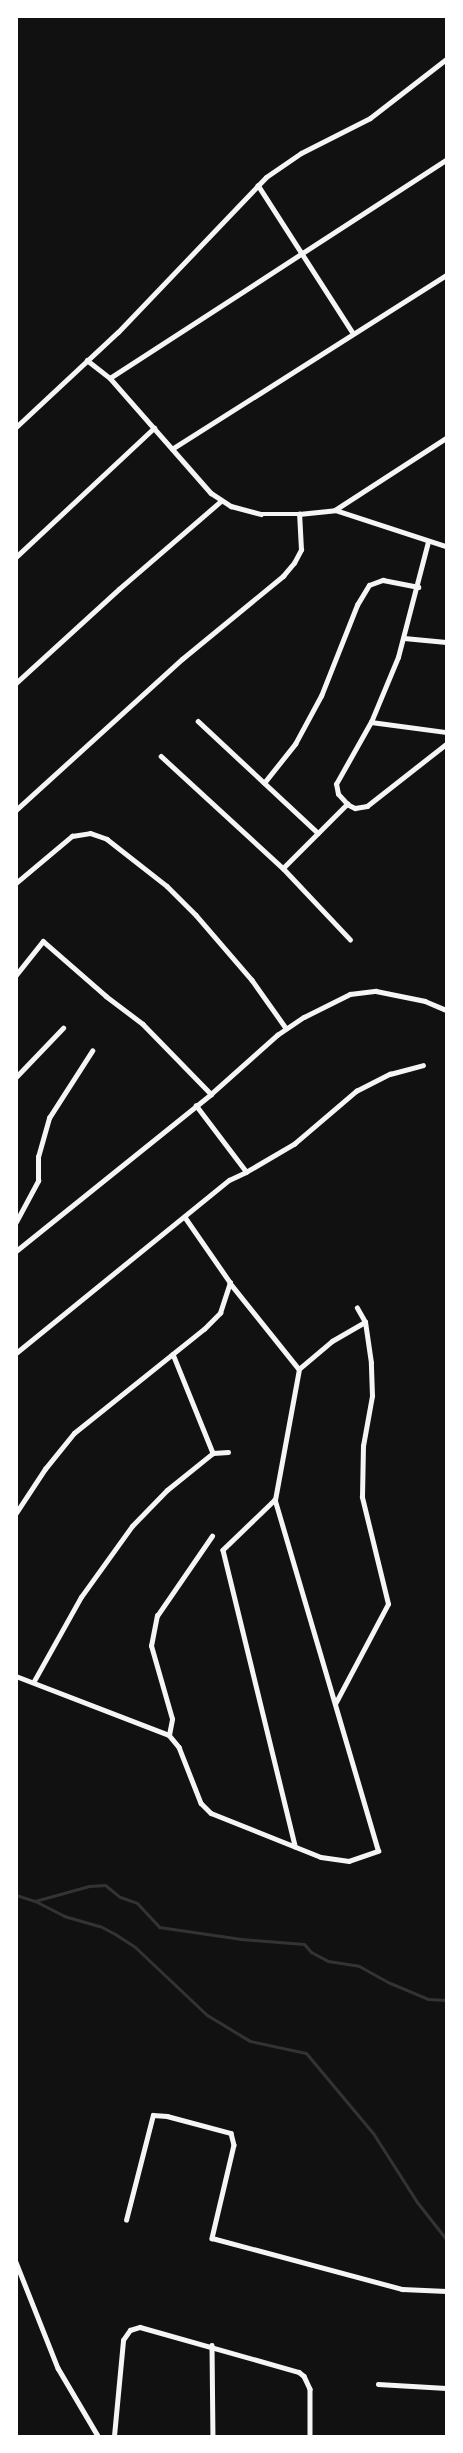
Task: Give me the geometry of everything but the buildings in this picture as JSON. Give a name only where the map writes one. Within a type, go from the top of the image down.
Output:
[{"type":"street","points":[[16,427],[87,360],[258,185],[293,159],[370,118],[447,59]]},
{"type":"street","points":[[110,378],[447,160]]},
{"type":"street","points":[[258,185],[353,333]]},
{"type":"street","points":[[172,449],[447,275]]},
{"type":"street","points":[[87,360],[110,378],[221,501],[242,510],[261,514],[299,514],[335,510],[428,542],[447,546]]},
{"type":"street","points":[[16,556],[154,428]]},
{"type":"street","points":[[335,510],[447,438]]},
{"type":"street","points":[[16,683],[119,589],[221,501]]},
{"type":"street","points":[[16,810],[166,673],[282,576],[294,563],[301,550],[299,514]]},
{"type":"street","points":[[428,542],[404,639],[370,722],[336,784],[338,794],[347,804],[355,808],[367,806],[447,744]]},
{"type":"street","points":[[264,783],[295,744],[321,696],[357,605],[369,585],[383,580],[418,587]]},
{"type":"street","points":[[404,639],[447,642]]},
{"type":"street","points":[[198,721],[318,832]]},
{"type":"street","points":[[370,722],[447,732]]},
{"type":"street","points":[[161,756],[283,868],[350,939]]},
{"type":"street","points":[[283,868],[347,804]]},
{"type":"street","points":[[16,883],[72,836],[90,833],[107,839],[167,886],[196,915],[252,980],[286,1028]]},
{"type":"street","points":[[16,975],[43,941],[106,996],[143,1024],[211,1094]]},
{"type":"street","points":[[16,1251],[211,1094],[286,1028],[350,994],[376,991],[425,1001],[447,1010]]},
{"type":"street","points":[[16,1077],[63,1028]]},
{"type":"street","points":[[16,1222],[38,1181],[38,1157],[49,1118],[92,1051]]},
{"type":"street","points":[[16,1353],[229,1180],[294,1143],[356,1091],[390,1074],[423,1065]]},
{"type":"street","points":[[196,1106],[246,1172]]},
{"type":"street","points":[[185,1218],[230,1283],[299,1369]]},
{"type":"street","points":[[16,1513],[45,1469],[74,1433],[217,1317],[230,1283]]},
{"type":"street","points":[[335,1704],[387,1604],[362,1497],[363,1446],[372,1396],[371,1364],[365,1322],[357,1308]]},
{"type":"street","points":[[16,1676],[123,1715],[169,1735],[179,1747],[205,1809],[321,1857],[349,1861],[378,1851],[275,1500],[299,1369],[332,1341],[365,1322]]},
{"type":"street","points":[[173,1354],[213,1453]]},
{"type":"street","points":[[34,1681],[81,1598],[132,1526],[167,1490],[213,1453],[228,1452]]},
{"type":"street","points":[[275,1500],[223,1550],[295,1846]]},
{"type":"street","points":[[169,1735],[172,1719],[151,1646],[157,1616],[212,1536]]},
{"type":"street","points":[[126,2220],[153,2115],[167,2116],[231,2133],[234,2145],[212,2238],[402,2289],[447,2291]]},
{"type":"street","points":[[16,2262],[58,2368],[98,2436]]},
{"type":"street","points":[[114,2436],[123,2340],[130,2330],[140,2327],[212,2345],[272,2363],[304,2376],[310,2389],[310,2436]]},
{"type":"street","points":[[212,2345],[213,2436]]},
{"type":"street","points":[[378,2384],[447,2388]]},
{"type":"waterway","points":[[16,1895],[35,1901],[89,1886],[105,1885],[120,1897],[137,1903],[159,1927],[241,1939],[304,1944],[311,1952],[328,1961],[359,1966],[390,1983],[428,1999],[446,2000]]},
{"type":"waterway","points":[[35,1901],[64,1916],[100,1926],[135,1947],[207,2015],[250,2041],[306,2053],[373,2133],[417,2202],[446,2239]]}]
